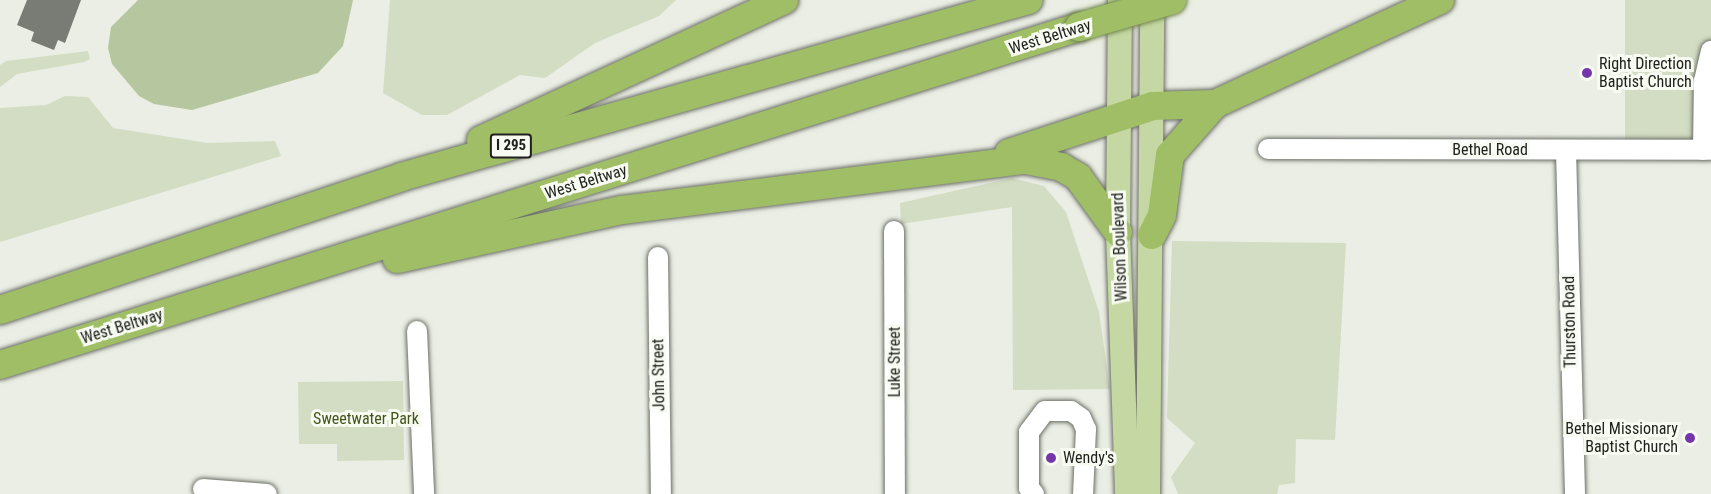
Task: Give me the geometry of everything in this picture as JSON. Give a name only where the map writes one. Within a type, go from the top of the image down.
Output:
[{"type":"highway","points":[[401,177],[784,0]]},
{"type":"highway","name":"I 295","points":[[0,310],[401,177],[1028,0]]},
{"type":"highway","name":"West Beltway","points":[[0,365],[1079,27],[1172,0]]},
{"type":"highway","points":[[336,261],[365,266],[622,210],[838,186],[981,161],[1153,106],[1215,104],[1440,0]]},
{"type":"highway","points":[[1152,235],[1162,215],[1170,155],[1215,104]]},
{"type":"highway","points":[[981,161],[1026,160],[1061,166],[1092,189],[1118,232]]},
{"type":"main road","name":"Wilson Boulevard","points":[[1120,0],[1118,232],[1127,494]]},
{"type":"main road","name":"Wilson Boulevard","points":[[1148,494],[1152,235],[1152,0]]},
{"type":"street","points":[[1707,150],[1707,87],[1711,51]]},
{"type":"street","name":"Bethel Road","points":[[1268,148],[1707,150]]},
{"type":"street","name":"Thurston Road","points":[[1566,150],[1575,494]]},
{"type":"street","name":"Luke Street","points":[[894,231],[895,494]]},
{"type":"street","name":"John Street","points":[[658,257],[661,494]]},
{"type":"street","points":[[417,330],[424,494]]},
{"type":"street","points":[[1034,494],[1029,488],[1029,432],[1045,411],[1071,411],[1081,418],[1086,429],[1083,494]]},
{"type":"street","points":[[203,489],[267,494]]},
{"type":"green space","points":[[390,0],[676,0],[659,16],[595,43],[545,78],[520,75],[447,115],[422,115],[383,93]]},
{"type":"green space","points":[[1625,0],[1711,0],[1711,144],[1625,144]]},
{"type":"green space","points":[[88,51],[90,59],[84,62],[17,74],[0,87],[0,65],[6,61]]},
{"type":"green space","points":[[65,96],[88,97],[113,128],[208,143],[275,141],[281,156],[0,242],[0,108],[46,105]]},
{"type":"green space","points":[[1012,178],[1044,186],[1066,212],[1099,312],[1110,389],[1013,390],[1012,207],[901,224],[900,203]]},
{"type":"green space","points":[[1172,241],[1346,243],[1335,440],[1296,439],[1295,483],[1279,485],[1277,494],[1178,494],[1171,477],[1195,443],[1167,418]]},
{"type":"green space","name":"Sweetwater Park","points":[[403,381],[404,460],[337,461],[337,444],[299,444],[298,382]]},
{"type":"shaded area","points":[[138,0],[353,0],[343,46],[318,73],[192,110],[154,104],[139,96],[112,64],[108,48],[111,27]]},
{"type":"building","points":[[27,0],[81,0],[65,43],[58,40],[54,50],[31,41],[34,32],[17,25]]},
{"type":"place","name":"Right Direction Baptist Church","points":[[1587,73]]},
{"type":"place","name":"Bethel Missionary Baptist Church","points":[[1690,438]]},
{"type":"place","name":"Wendy's","points":[[1051,458]]}]
